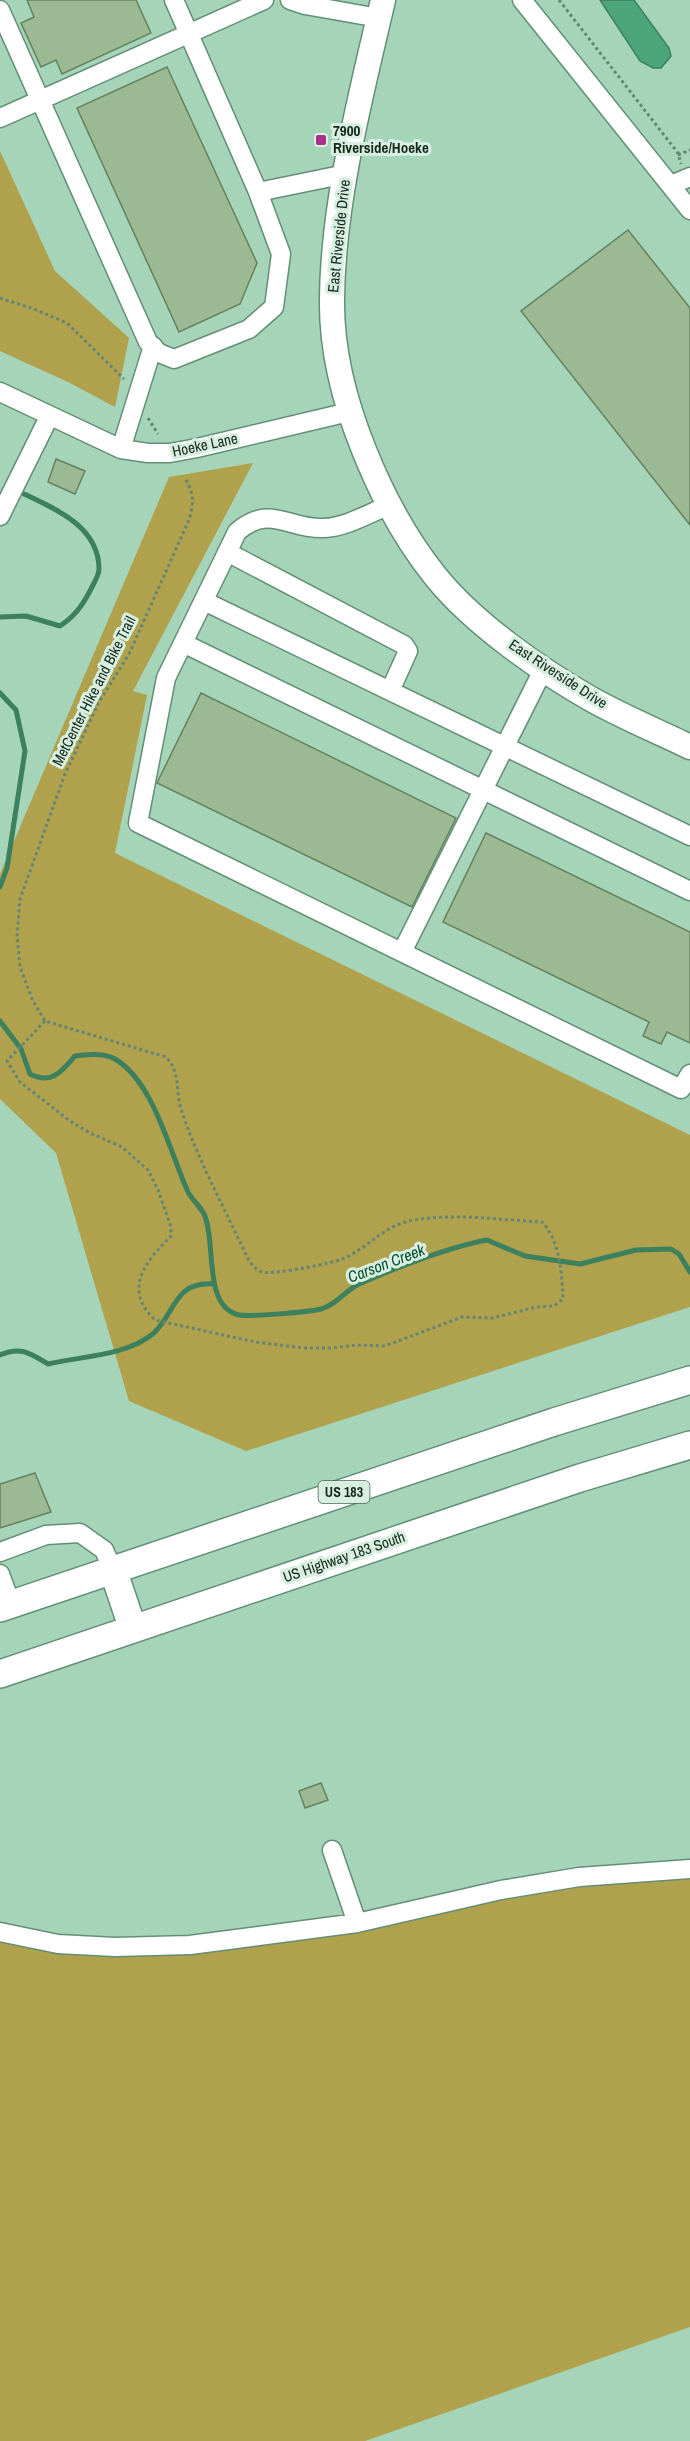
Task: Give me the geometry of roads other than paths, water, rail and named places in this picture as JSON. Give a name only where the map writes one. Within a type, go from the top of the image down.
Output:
[{"type":"highway","name":"US 183","points":[[5,1606],[554,1422],[690,1380]]},
{"type":"highway","name":"US Highway 183 South","points":[[0,1674],[580,1478],[690,1445]]},
{"type":"highway","points":[[113,1570],[133,1629]]},
{"type":"main road","name":"East Riverside Drive","points":[[381,9],[346,174],[333,261],[332,301],[336,350],[349,412],[371,469],[411,541],[437,578],[478,620],[591,699],[690,747]]},
{"type":"street","points":[[0,10],[148,342],[159,353],[174,359],[249,329],[274,307],[281,254],[258,192],[174,0]]},
{"type":"street","points":[[0,118],[264,0]]},
{"type":"street","points":[[290,0],[305,5],[381,9]]},
{"type":"street","points":[[522,0],[690,210]]},
{"type":"street","points":[[258,192],[346,174]]},
{"type":"street","points":[[671,185],[690,177]]},
{"type":"street","points":[[121,449],[153,346]]},
{"type":"street","name":"Hoeke Lane","points":[[0,393],[121,449],[148,453],[170,453],[349,412]]},
{"type":"street","points":[[0,516],[49,417]]},
{"type":"street","points":[[390,505],[336,526],[321,528],[266,517],[249,522],[237,532],[166,678],[138,823],[681,1089],[690,1074]]},
{"type":"street","points":[[227,552],[404,645],[408,651],[390,691]]},
{"type":"street","points":[[204,601],[690,836]]},
{"type":"street","points":[[183,643],[690,891]]},
{"type":"street","points":[[402,952],[544,668]]},
{"type":"street","points":[[0,1552],[46,1535],[80,1533],[104,1550],[113,1570]]},
{"type":"street","points":[[0,1574],[5,1606]]},
{"type":"street","points":[[332,1850],[357,1923]]},
{"type":"street","points":[[0,1932],[58,1944],[115,1947],[190,1945],[357,1923],[501,1890],[579,1877],[690,1869]]},
{"type":"waterway","name":"Carson Creek","points":[[0,617],[26,616],[60,626],[81,606],[99,572],[97,554],[84,531],[62,513],[24,494]]},
{"type":"waterway","name":"Carson Creek","points":[[0,693],[16,710],[25,751],[7,868],[0,887]]},
{"type":"waterway","name":"Carson Creek","points":[[0,1021],[21,1049],[30,1074],[44,1078],[50,1077],[60,1072],[75,1056],[90,1054],[111,1057],[129,1070],[150,1101],[188,1192],[204,1214],[210,1240],[212,1272],[220,1300],[227,1310],[239,1315],[280,1314],[321,1309],[331,1305],[354,1287],[373,1278],[439,1253],[487,1240],[525,1256],[580,1264],[636,1250],[671,1249],[679,1254],[690,1272]]},
{"type":"waterway","points":[[0,1355],[13,1351],[25,1352],[48,1364],[118,1351],[143,1341],[154,1333],[177,1300],[191,1287],[214,1284]]},
{"type":"place","name":"7900 Riverside/Hoeke","points":[[321,140]]}]
